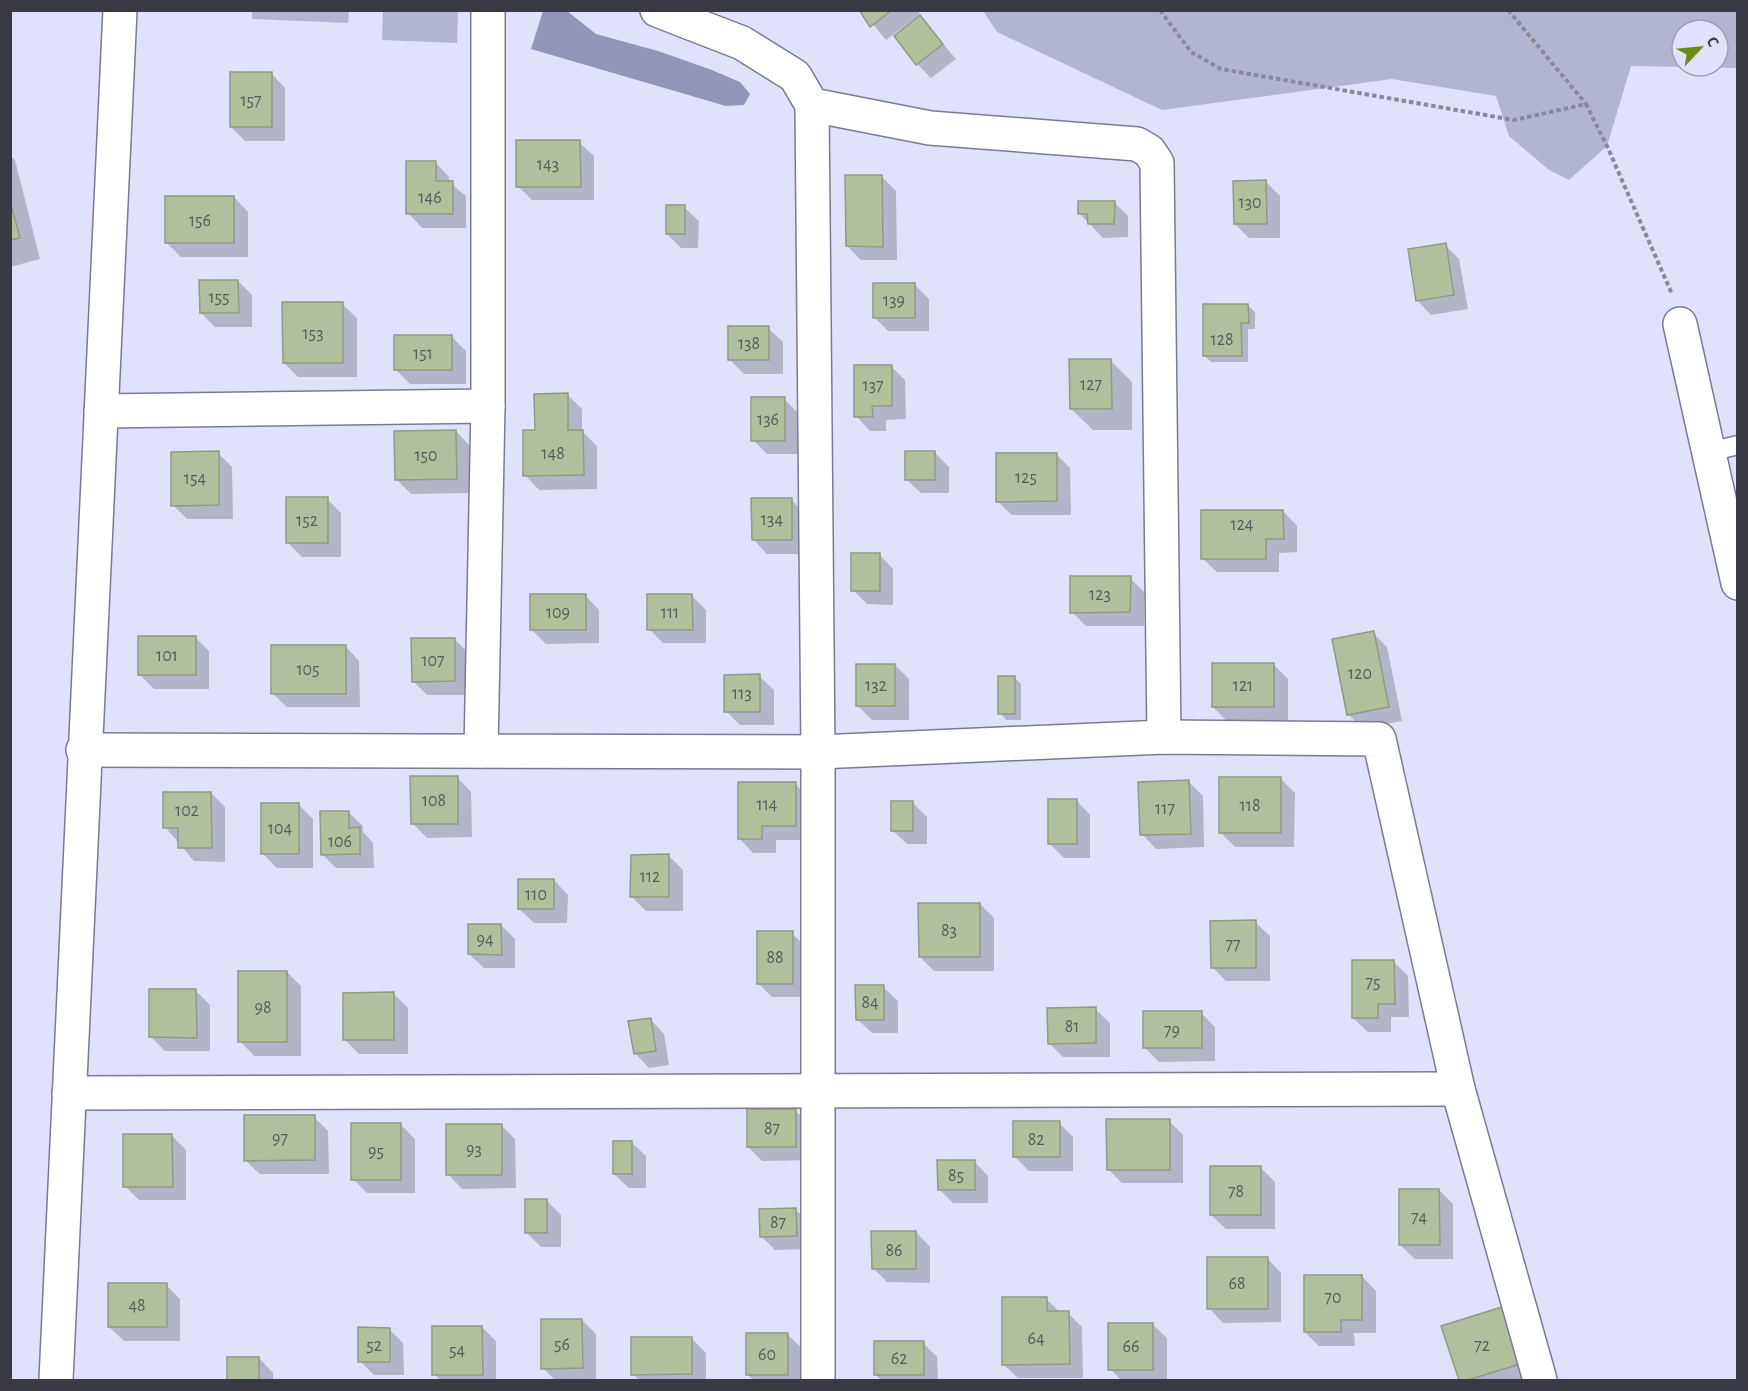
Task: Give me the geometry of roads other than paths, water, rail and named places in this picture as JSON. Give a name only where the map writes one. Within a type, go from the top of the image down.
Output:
[{"type":"street","points":[[56,1380],[83,750],[120,10]]},
{"type":"street","points":[[481,751],[488,406],[488,10]]},
{"type":"street","points":[[657,10],[751,49],[795,76],[812,105],[818,752],[818,1380]]},
{"type":"street","points":[[812,105],[930,128],[1137,144],[1149,151],[1157,163],[1164,737]]},
{"type":"street","points":[[1680,324],[1723,449],[1737,583]]},
{"type":"street","points":[[101,411],[488,406]]},
{"type":"street","points":[[83,750],[818,752],[1164,737],[1379,739],[1458,1089],[1540,1380]]},
{"type":"street","points":[[69,1093],[1458,1089]]}]
